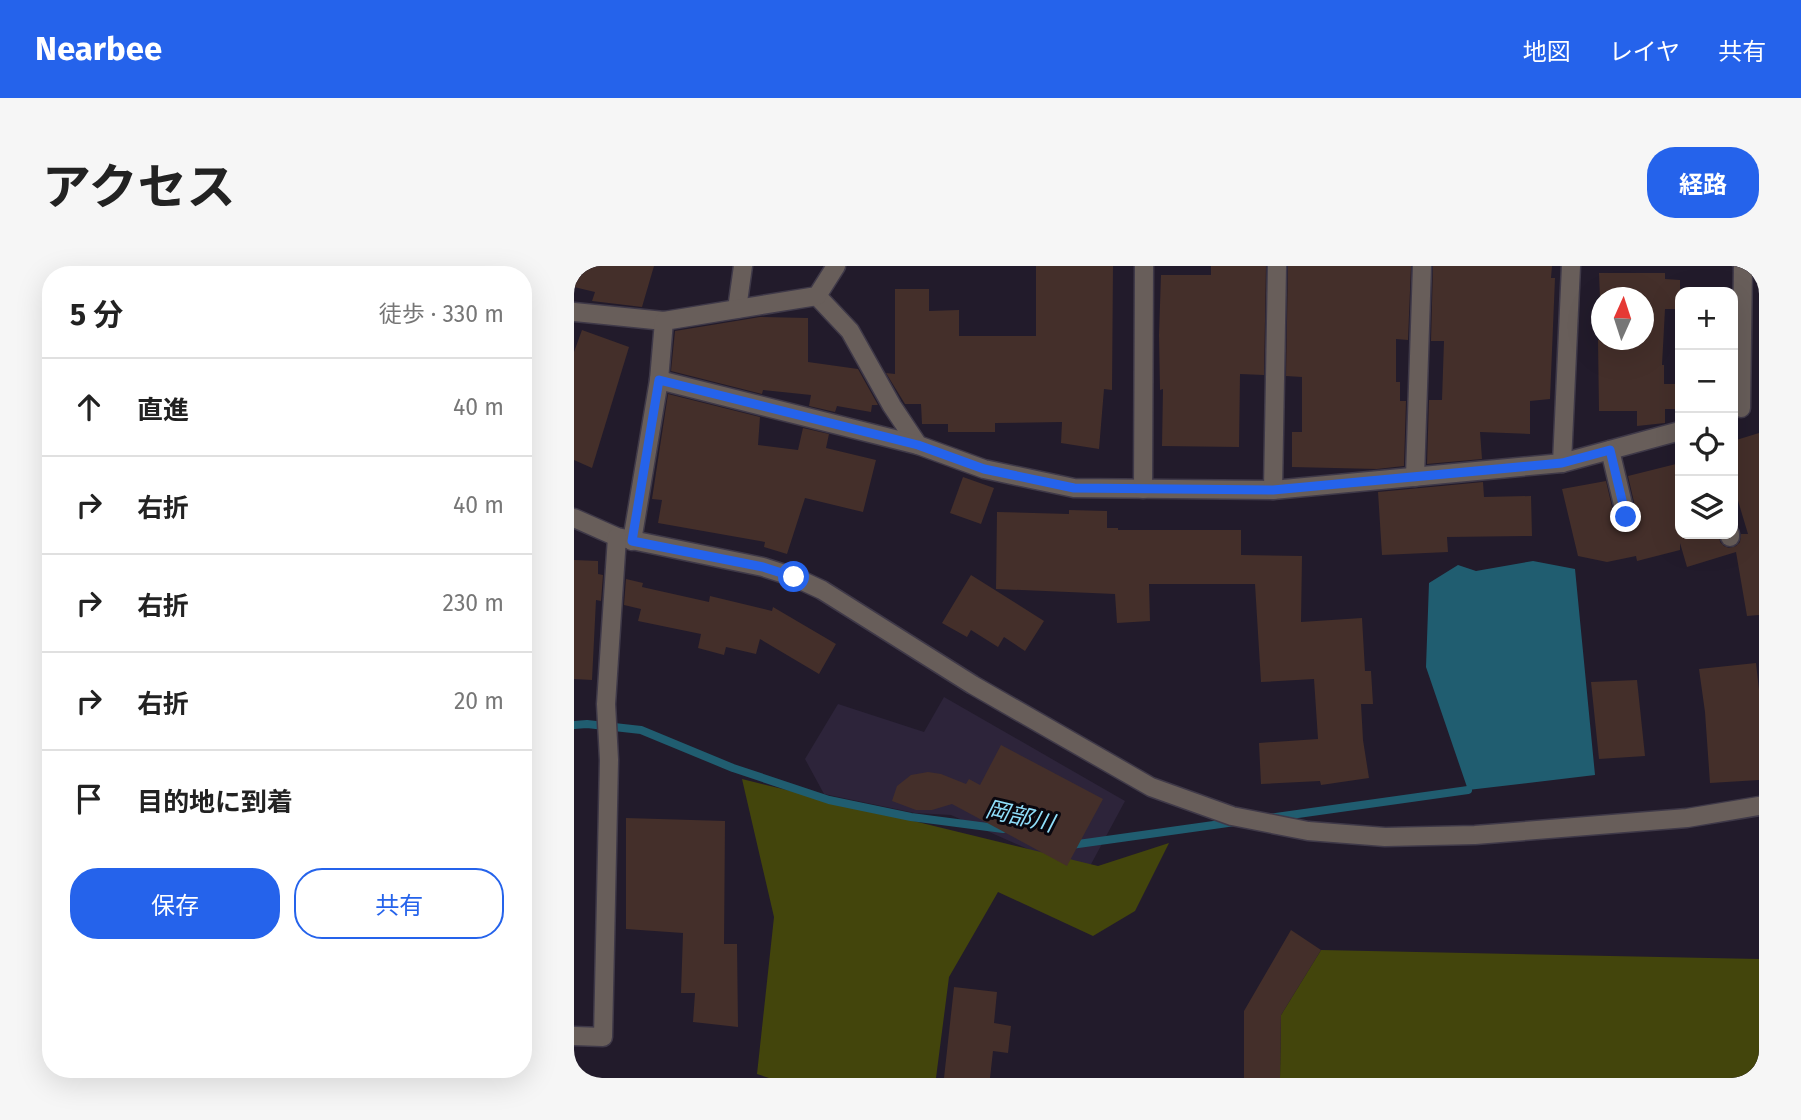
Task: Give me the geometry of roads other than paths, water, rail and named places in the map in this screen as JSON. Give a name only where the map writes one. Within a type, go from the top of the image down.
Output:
[{"type":"street","points":[[737,309],[743,266]]},
{"type":"street","points":[[574,312],[664,321],[817,296],[836,266]]},
{"type":"street","points":[[1143,489],[1144,266]]},
{"type":"street","points":[[1273,490],[1277,266]]},
{"type":"street","points":[[1415,477],[1422,266]]},
{"type":"street","points":[[1562,463],[1571,266]]},
{"type":"street","points":[[1738,385],[1743,266]]},
{"type":"street","points":[[817,296],[850,331],[892,406],[918,445]]},
{"type":"street","points":[[574,1035],[603,1037],[610,760],[606,704],[624,539],[659,380],[664,321]]},
{"type":"street","points":[[659,380],[918,445],[984,469],[1074,488],[1273,490],[1415,477],[1562,463],[1675,432]]},
{"type":"street","points":[[1738,409],[1759,400]]},
{"type":"street","points":[[1610,450],[1626,517]]},
{"type":"street","points":[[574,518],[624,539],[763,567],[822,590],[973,685],[1151,787],[1231,816],[1308,831],[1385,836],[1475,835],[1687,818],[1759,806]]},
{"type":"water","points":[[1533,561],[1575,569],[1595,775],[1468,790],[1426,667],[1429,583],[1458,565],[1476,571]]},
{"type":"waterway","name":"岡部川","points":[[574,725],[641,730],[733,768],[829,800],[911,817],[1003,829]]},
{"type":"waterway","name":"岡部川","points":[[1269,818],[1468,790]]},
{"type":"waterway","name":"岡部川","points":[[1071,845],[1235,822]]}]
